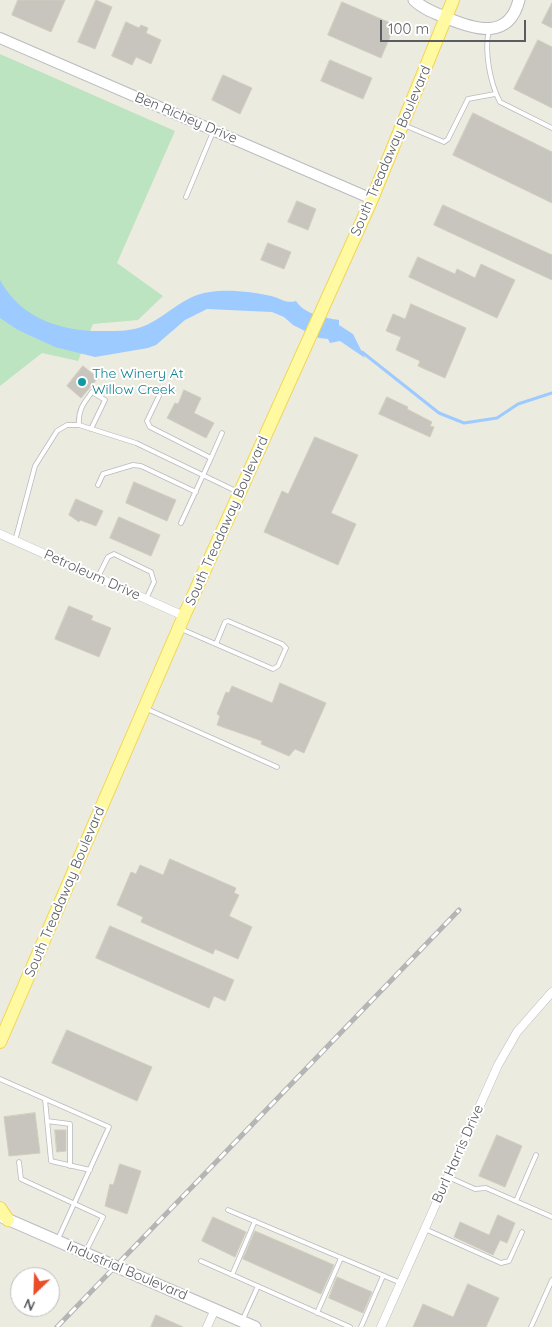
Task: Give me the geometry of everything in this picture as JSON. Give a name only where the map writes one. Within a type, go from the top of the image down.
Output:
[{"type":"main road","points":[[414,0],[425,9],[466,26],[489,29],[506,23],[513,16],[519,0]]},
{"type":"main road","name":"South Treadaway Boulevard","points":[[1,1035],[182,622],[372,199],[453,0]]},
{"type":"main road","points":[[0,1208],[4,1218]]},
{"type":"main road","name":"Industrial Boulevard","points":[[4,1218],[255,1327]]},
{"type":"street","name":"Ben Richey Drive","points":[[0,38],[372,199]]},
{"type":"street","name":"Petroleum Drive","points":[[0,534],[146,599],[182,622]]},
{"type":"street","name":"Burl Harris Drive","points":[[381,1327],[498,1064],[518,1032],[552,992]]},
{"type":"street","points":[[207,1327],[215,1309]]},
{"type":"lane","points":[[489,29],[487,39],[495,94],[500,102],[552,128]]},
{"type":"lane","points":[[402,124],[444,142],[448,139],[468,99],[495,94]]},
{"type":"lane","points":[[186,197],[213,130]]},
{"type":"lane","points":[[79,425],[78,415],[81,407],[92,392],[105,400],[91,429]]},
{"type":"lane","points":[[159,396],[147,421],[150,427],[211,458]]},
{"type":"lane","points":[[15,541],[35,466],[57,431],[66,425],[79,425],[136,443],[240,493]]},
{"type":"lane","points":[[181,523],[222,433]]},
{"type":"lane","points":[[98,485],[103,474],[133,464],[196,492]]},
{"type":"lane","points":[[98,577],[108,557],[114,554],[151,572],[154,582],[146,599]]},
{"type":"lane","points":[[182,622],[216,644],[273,669],[278,666],[286,648],[282,644],[228,621],[225,622],[216,644]]},
{"type":"lane","points":[[145,708],[277,767]]},
{"type":"lane","points":[[0,1078],[109,1127],[57,1241]]},
{"type":"lane","points":[[45,1099],[51,1161],[90,1170]]},
{"type":"lane","points":[[47,1121],[70,1124],[70,1166]]},
{"type":"lane","points":[[516,1201],[536,1155]]},
{"type":"lane","points":[[19,1162],[21,1179],[103,1217],[85,1253]]},
{"type":"lane","points":[[448,1177],[475,1189],[486,1188],[552,1217]]},
{"type":"lane","points":[[228,1210],[401,1284]]},
{"type":"lane","points":[[232,1275],[255,1221]]},
{"type":"lane","points":[[425,1229],[501,1263],[508,1261],[522,1232]]},
{"type":"lane","points":[[317,1313],[340,1258]]},
{"type":"lane","points":[[201,1261],[350,1327]]},
{"type":"lane","points":[[361,1327],[383,1276]]},
{"type":"lane","points":[[531,1327],[552,1280]]},
{"type":"lane","points":[[242,1322],[258,1286]]},
{"type":"green space","points":[[0,54],[175,131],[117,263],[163,296],[138,320],[93,324],[78,361],[42,353],[0,386]]},
{"type":"water","points":[[0,280],[9,294],[32,314],[59,326],[90,331],[120,331],[139,328],[192,297],[210,292],[249,292],[286,301],[296,301],[309,312],[321,317],[339,320],[339,325],[353,334],[365,358],[340,341],[330,343],[328,339],[319,338],[272,312],[207,309],[185,320],[156,345],[95,357],[55,347],[18,330],[0,318]]},
{"type":"building","points":[[18,0],[65,0],[51,32],[12,15]]},
{"type":"building","points":[[96,0],[112,7],[95,49],[78,42]]},
{"type":"building","points":[[342,2],[395,25],[381,58],[328,35]]},
{"type":"building","points":[[552,3],[552,28],[542,23]]},
{"type":"building","points":[[126,22],[139,28],[141,25],[148,28],[146,33],[161,40],[151,64],[136,57],[132,65],[112,56]]},
{"type":"building","points":[[538,40],[552,47],[552,108],[514,89]]},
{"type":"building","points":[[330,60],[372,78],[363,99],[321,81]]},
{"type":"building","points":[[223,75],[252,88],[240,114],[212,100]]},
{"type":"building","points":[[473,113],[552,152],[552,203],[453,155]]},
{"type":"building","points":[[297,201],[316,209],[308,230],[288,222]]},
{"type":"building","points":[[443,205],[552,255],[552,280],[434,225]]},
{"type":"building","points":[[268,243],[291,252],[284,269],[261,260]]},
{"type":"building","points":[[418,257],[455,274],[457,269],[475,278],[481,264],[515,280],[497,318],[409,277]]},
{"type":"building","points":[[411,304],[466,328],[445,378],[418,366],[420,361],[396,350],[401,337],[386,331],[393,314],[405,319]]},
{"type":"building","name":"The Winery At Willow Creek","points":[[83,366],[98,378],[81,398],[67,386]]},
{"type":"building","points":[[184,390],[201,398],[194,413],[214,423],[206,438],[167,418],[175,403],[178,404]]},
{"type":"building","points":[[387,397],[432,422],[430,426],[434,427],[430,437],[379,414]]},
{"type":"building","points":[[315,437],[358,455],[331,513],[356,524],[338,565],[264,532],[282,491],[288,494]]},
{"type":"building","points":[[134,482],[176,500],[167,521],[126,503]]},
{"type":"building","points":[[76,499],[103,511],[96,526],[80,520],[79,522],[69,515]]},
{"type":"building","points":[[119,517],[160,535],[151,556],[110,538]]},
{"type":"building","points":[[69,606],[93,616],[91,620],[111,628],[99,657],[55,639]]},
{"type":"building","points":[[280,683],[326,703],[304,753],[295,749],[289,756],[261,744],[262,741],[217,725],[220,716],[217,714],[226,692],[229,693],[232,686],[272,703]]},
{"type":"building","points":[[170,859],[236,888],[234,893],[239,895],[229,916],[252,927],[238,959],[215,949],[213,954],[141,922],[143,917],[117,905],[131,872],[136,874],[140,865],[163,875]]},
{"type":"building","points":[[110,926],[234,980],[225,1001],[214,996],[209,1008],[96,958]]},
{"type":"building","points":[[67,1030],[152,1067],[137,1101],[52,1063]]},
{"type":"building","points":[[35,1113],[40,1153],[9,1156],[4,1117]]},
{"type":"building","points":[[55,1130],[66,1130],[66,1151],[57,1152]]},
{"type":"building","points":[[497,1135],[522,1146],[505,1187],[479,1176]]},
{"type":"building","points":[[120,1164],[141,1171],[127,1214],[105,1206],[110,1184],[113,1185]]},
{"type":"building","points":[[498,1215],[515,1223],[507,1243],[500,1240],[493,1255],[454,1237],[460,1222],[489,1235]]},
{"type":"building","points":[[213,1217],[246,1232],[235,1257],[202,1241]]},
{"type":"building","points":[[255,1231],[334,1265],[321,1294],[243,1259]]},
{"type":"building","points":[[337,1277],[372,1292],[363,1313],[329,1298]]},
{"type":"building","points":[[468,1284],[499,1298],[486,1327],[413,1327],[423,1304],[453,1317]]},
{"type":"building","points":[[156,1315],[183,1327],[151,1327]]},
{"type":"waterway","points":[[362,352],[439,413],[464,423],[497,418],[518,404],[552,393]]},
{"type":"railway","points":[[57,1327],[459,910]]},
{"type":"place","name":"The Winery At Willow Creek","points":[[82,382]]}]
